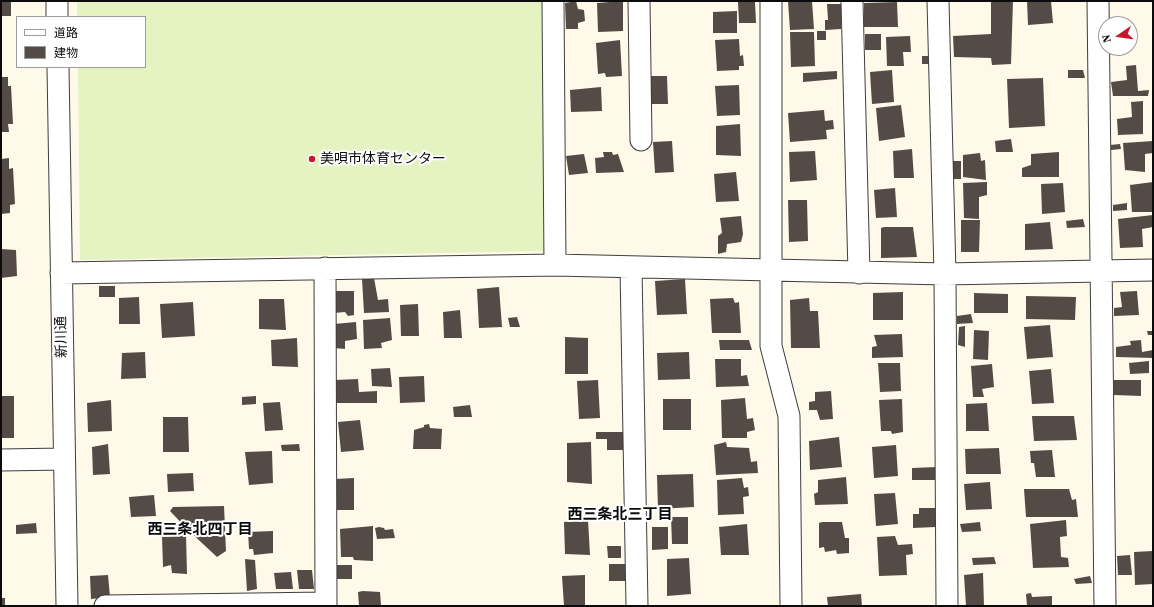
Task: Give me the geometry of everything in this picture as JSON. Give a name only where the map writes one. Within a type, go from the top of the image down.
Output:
[{"type":"street","points":[[57,1],[57,16]]},
{"type":"street","points":[[553,1],[555,265]]},
{"type":"street","points":[[639,1],[641,140]]},
{"type":"street","points":[[771,1],[771,346],[788,416],[791,606]]},
{"type":"street","points":[[852,1],[859,273]]},
{"type":"street","points":[[938,1],[945,274],[948,606]]},
{"type":"street","points":[[1098,1],[1105,606]]},
{"type":"street","name":"新川通","points":[[58,68],[67,606]]},
{"type":"street","points":[[61,273],[555,265],[631,268],[945,274],[1153,270]]},
{"type":"street","points":[[105,606],[326,605],[325,268]]},
{"type":"street","points":[[631,268],[637,606]]},
{"type":"street","points":[[1,460],[64,459]]},
{"type":"green space","name":"美唄市体育センター","points":[[77,1],[542,1],[547,251],[80,260],[78,68],[146,68],[146,16],[77,16]]},
{"type":"building","points":[[1,1],[11,1],[11,16],[1,16]]},
{"type":"building","points":[[576,1],[578,9],[584,10],[585,21],[578,23],[578,29],[566,29],[565,3]]},
{"type":"building","points":[[623,1],[623,31],[598,32],[597,3]]},
{"type":"building","points":[[788,1],[812,1],[814,29],[790,30]]},
{"type":"building","points":[[991,1],[1013,1],[1011,64],[992,65],[991,58],[954,57],[953,36],[991,34]]},
{"type":"building","points":[[1027,1],[1051,1],[1053,23],[1028,25]]},
{"type":"building","points":[[738,2],[755,2],[756,23],[739,23]]},
{"type":"building","points":[[897,2],[898,27],[864,27],[864,3]]},
{"type":"building","points":[[827,4],[841,4],[841,29],[825,30],[825,20],[828,20]]},
{"type":"building","points":[[737,11],[737,33],[713,33],[713,12]]},
{"type":"building","points":[[817,31],[826,31],[826,40],[817,40]]},
{"type":"building","points":[[790,32],[814,32],[815,66],[791,67]]},
{"type":"building","points":[[865,34],[881,34],[881,50],[865,50]]},
{"type":"building","points":[[910,36],[911,52],[903,52],[904,66],[887,66],[886,37]]},
{"type":"building","points":[[739,39],[740,56],[743,55],[744,66],[739,66],[739,70],[717,71],[715,40]]},
{"type":"building","points":[[620,40],[622,76],[606,77],[605,73],[598,74],[596,43]]},
{"type":"building","points":[[922,56],[930,56],[930,64],[922,64]]},
{"type":"building","points":[[1136,65],[1138,91],[1149,90],[1148,96],[1113,96],[1111,82],[1127,80],[1126,66]]},
{"type":"building","points":[[892,70],[894,102],[872,104],[870,72]]},
{"type":"building","points":[[1068,70],[1083,70],[1085,78],[1068,78]]},
{"type":"building","points":[[837,71],[837,79],[803,82],[803,73]]},
{"type":"building","points":[[646,76],[667,76],[668,104],[647,104]]},
{"type":"building","points":[[1,77],[8,77],[8,86],[11,86],[13,124],[8,124],[9,132],[1,132]]},
{"type":"building","points":[[1043,78],[1045,126],[1009,128],[1007,79]]},
{"type":"building","points":[[739,85],[740,115],[717,116],[715,86]]},
{"type":"building","points":[[601,87],[602,111],[571,112],[570,90]]},
{"type":"building","points":[[1143,101],[1143,134],[1118,135],[1117,119],[1132,117],[1131,102]]},
{"type":"building","points":[[901,105],[905,137],[879,141],[876,108]]},
{"type":"building","points":[[824,110],[825,121],[833,120],[834,129],[826,130],[827,139],[790,142],[788,113]]},
{"type":"building","points":[[740,124],[741,156],[716,155],[716,126]]},
{"type":"building","points":[[1011,139],[1013,152],[996,152],[995,141]]},
{"type":"building","points":[[672,141],[674,172],[655,173],[653,142]]},
{"type":"building","points":[[1153,141],[1153,153],[1145,154],[1145,172],[1125,170],[1123,143]]},
{"type":"building","points":[[1120,144],[1121,149],[1111,150],[1110,145]]},
{"type":"building","points":[[912,149],[914,178],[894,178],[893,151]]},
{"type":"building","points":[[815,151],[817,180],[790,182],[789,152]]},
{"type":"building","points":[[603,152],[612,152],[613,155],[618,154],[624,172],[596,173],[595,158],[604,157]]},
{"type":"building","points":[[1059,152],[1059,177],[1022,177],[1022,168],[1031,165],[1031,154]]},
{"type":"building","points":[[980,153],[981,161],[985,160],[986,180],[963,177],[963,155]]},
{"type":"building","points":[[584,154],[588,173],[569,175],[566,156]]},
{"type":"building","points":[[9,158],[9,169],[13,168],[15,204],[10,205],[10,213],[1,214],[1,159]]},
{"type":"building","points":[[953,161],[961,161],[961,179],[953,179]]},
{"type":"building","points":[[736,172],[739,201],[716,202],[714,174]]},
{"type":"building","points":[[987,182],[987,195],[979,197],[979,219],[964,218],[963,183]]},
{"type":"building","points":[[1153,182],[1153,212],[1132,212],[1130,185]]},
{"type":"building","points":[[1063,183],[1065,212],[1042,214],[1041,184]]},
{"type":"building","points":[[895,188],[897,217],[876,218],[874,190]]},
{"type":"building","points":[[788,200],[807,200],[808,241],[789,242]]},
{"type":"building","points":[[1127,203],[1127,210],[1113,211],[1113,205]]},
{"type":"building","points":[[1153,215],[1153,227],[1142,229],[1143,247],[1120,248],[1118,219]]},
{"type":"building","points":[[741,216],[743,234],[741,242],[727,244],[726,252],[718,254],[718,236],[722,233],[720,218]]},
{"type":"building","points":[[1083,219],[1085,227],[1067,228],[1066,221]]},
{"type":"building","points":[[961,220],[980,220],[979,252],[961,252]]},
{"type":"building","points":[[1050,222],[1053,249],[1025,250],[1025,224]]},
{"type":"building","points":[[913,227],[917,257],[881,258],[881,228]]},
{"type":"building","points":[[1,249],[16,250],[17,276],[1,278]]},
{"type":"building","points":[[374,278],[378,300],[388,299],[389,312],[364,313],[362,279]]},
{"type":"building","points":[[685,279],[687,314],[657,315],[655,281]]},
{"type":"building","points":[[99,286],[115,286],[115,297],[99,297]]},
{"type":"building","points":[[499,287],[502,327],[479,328],[477,289]]},
{"type":"building","points":[[334,291],[354,291],[354,315],[348,316],[345,312],[334,313]]},
{"type":"building","points":[[1137,291],[1139,315],[1114,316],[1114,308],[1122,307],[1120,292]]},
{"type":"building","points":[[903,292],[903,320],[873,320],[873,293]]},
{"type":"building","points":[[974,293],[1008,294],[1008,313],[974,313]]},
{"type":"building","points":[[1026,296],[1076,297],[1075,320],[1026,319]]},
{"type":"building","points":[[139,297],[140,324],[119,324],[119,298]]},
{"type":"building","points":[[733,298],[735,303],[739,302],[741,333],[712,333],[710,299]]},
{"type":"building","points":[[809,298],[810,311],[818,311],[820,348],[791,348],[790,300]]},
{"type":"building","points":[[259,299],[284,299],[286,330],[259,329]]},
{"type":"building","points":[[193,302],[195,336],[162,338],[160,304]]},
{"type":"building","points":[[418,304],[419,336],[401,336],[400,305]]},
{"type":"building","points":[[460,310],[462,338],[444,338],[443,312]]},
{"type":"building","points":[[971,314],[973,323],[957,324],[957,316]]},
{"type":"building","points":[[517,317],[520,327],[510,327],[508,318]]},
{"type":"building","points":[[390,318],[392,340],[381,343],[382,348],[364,349],[363,320]]},
{"type":"building","points":[[356,322],[357,339],[345,341],[345,349],[334,348],[334,324]]},
{"type":"building","points":[[1050,325],[1053,357],[1027,359],[1024,327]]},
{"type":"building","points":[[965,326],[965,347],[958,345],[959,327]]},
{"type":"building","points":[[974,330],[989,331],[988,360],[973,359]]},
{"type":"building","points":[[1147,331],[1153,331],[1153,339],[1152,335],[1148,335]]},
{"type":"building","points":[[902,334],[903,357],[872,358],[872,347],[877,346],[874,335]]},
{"type":"building","points":[[565,337],[588,338],[588,374],[565,374]]},
{"type":"building","points":[[297,338],[298,367],[272,366],[271,340]]},
{"type":"building","points":[[719,340],[749,340],[752,350],[720,350]]},
{"type":"building","points":[[1141,340],[1142,352],[1153,350],[1153,358],[1116,357],[1116,347],[1131,345],[1130,341]]},
{"type":"building","points":[[145,352],[146,378],[121,379],[122,353]]},
{"type":"building","points":[[689,352],[690,379],[658,380],[657,353]]},
{"type":"building","points":[[715,359],[741,359],[741,376],[747,375],[749,386],[716,387]]},
{"type":"building","points":[[1149,361],[1149,373],[1130,374],[1129,363]]},
{"type":"building","points":[[878,363],[900,363],[901,391],[880,392]]},
{"type":"building","points":[[992,364],[994,387],[982,389],[984,397],[973,397],[971,366]]},
{"type":"building","points":[[390,368],[392,387],[372,386],[371,369]]},
{"type":"building","points":[[1051,369],[1054,403],[1032,404],[1029,371]]},
{"type":"building","points":[[424,376],[425,402],[400,403],[399,377]]},
{"type":"building","points":[[358,379],[359,392],[377,391],[377,403],[335,403],[335,380]]},
{"type":"building","points":[[598,380],[600,418],[579,419],[577,381]]},
{"type":"building","points":[[1114,380],[1141,380],[1141,396],[1114,395]]},
{"type":"building","points":[[831,391],[833,419],[820,420],[817,410],[809,410],[809,402],[815,401],[815,392]]},
{"type":"building","points":[[1,396],[14,396],[14,438],[1,438]]},
{"type":"building","points":[[256,396],[256,404],[242,405],[242,397]]},
{"type":"building","points":[[745,398],[747,419],[753,418],[755,430],[747,432],[747,438],[722,438],[721,400]]},
{"type":"building","points":[[663,399],[691,399],[691,430],[663,430]]},
{"type":"building","points":[[902,399],[903,432],[892,434],[891,431],[881,431],[879,400]]},
{"type":"building","points":[[111,400],[112,431],[88,432],[87,403]]},
{"type":"building","points":[[280,402],[283,430],[265,431],[263,403]]},
{"type":"building","points":[[987,403],[989,431],[966,431],[966,404]]},
{"type":"building","points":[[470,405],[472,417],[454,417],[453,407]]},
{"type":"building","points":[[1032,416],[1074,416],[1077,440],[1034,441]]},
{"type":"building","points":[[163,417],[188,417],[189,452],[163,452]]},
{"type":"building","points":[[360,420],[364,450],[341,452],[338,422]]},
{"type":"building","points":[[429,424],[430,428],[442,429],[441,449],[413,449],[414,430]]},
{"type":"building","points":[[596,432],[625,432],[626,450],[607,450],[607,439],[596,439]]},
{"type":"building","points":[[839,437],[842,467],[810,470],[809,441]]},
{"type":"building","points":[[591,442],[592,484],[567,482],[567,443]]},
{"type":"building","points":[[726,442],[727,447],[749,448],[751,462],[757,461],[758,473],[716,475],[714,445]]},
{"type":"building","points":[[108,444],[110,474],[93,475],[92,447]]},
{"type":"building","points":[[299,444],[300,451],[282,451],[281,445]]},
{"type":"building","points":[[896,445],[898,476],[874,478],[872,447]]},
{"type":"building","points":[[999,448],[1001,474],[966,474],[965,449]]},
{"type":"building","points":[[1052,450],[1055,477],[1036,477],[1034,463],[1031,463],[1030,451]]},
{"type":"building","points":[[272,451],[273,483],[249,485],[245,452]]},
{"type":"building","points":[[937,467],[937,480],[912,480],[912,468]]},
{"type":"building","points":[[193,473],[194,491],[168,492],[167,474]]},
{"type":"building","points":[[693,474],[694,507],[658,509],[657,475]]},
{"type":"building","points":[[846,477],[848,504],[815,505],[814,494],[818,492],[818,480]]},
{"type":"building","points":[[354,478],[354,510],[335,510],[335,479]]},
{"type":"building","points":[[742,478],[744,488],[748,487],[749,496],[743,497],[744,514],[718,515],[717,480]]},
{"type":"building","points":[[990,482],[992,509],[966,510],[964,484]]},
{"type":"building","points":[[1024,489],[1069,489],[1072,500],[1076,499],[1078,517],[1026,517]]},
{"type":"building","points":[[895,493],[898,524],[876,526],[874,494]]},
{"type":"building","points":[[154,495],[156,516],[131,517],[129,497]]},
{"type":"building","points":[[224,506],[226,551],[217,557],[170,511],[173,507]]},
{"type":"building","points":[[919,508],[935,508],[935,527],[913,528],[913,514],[919,514]]},
{"type":"building","points":[[671,517],[688,517],[688,544],[672,544]]},
{"type":"building","points":[[588,520],[590,555],[565,554],[564,522]]},
{"type":"building","points":[[1066,520],[1067,536],[1060,537],[1061,557],[1068,558],[1069,567],[1033,568],[1030,524]]},
{"type":"building","points":[[842,522],[845,538],[849,538],[849,553],[837,554],[836,550],[825,552],[824,547],[819,548],[819,523]]},
{"type":"building","points":[[980,522],[981,531],[962,532],[960,524]]},
{"type":"building","points":[[36,523],[37,533],[16,534],[16,525]]},
{"type":"building","points":[[747,524],[749,555],[721,555],[719,527]]},
{"type":"building","points":[[373,526],[373,561],[354,560],[353,557],[341,557],[340,529]]},
{"type":"building","points":[[652,527],[668,527],[668,549],[652,550]]},
{"type":"building","points":[[375,528],[384,528],[385,530],[393,529],[395,538],[377,539]]},
{"type":"building","points":[[273,531],[273,553],[254,555],[253,549],[249,549],[248,532]]},
{"type":"building","points":[[186,535],[187,574],[172,573],[171,565],[163,567],[162,537]]},
{"type":"building","points":[[895,536],[898,545],[912,544],[913,554],[906,555],[907,575],[879,576],[877,537]]},
{"type":"building","points":[[607,546],[621,546],[621,558],[608,558]]},
{"type":"building","points":[[1153,551],[1153,584],[1135,585],[1134,552]]},
{"type":"building","points":[[1130,555],[1132,575],[1118,575],[1117,556]]},
{"type":"building","points":[[994,557],[996,564],[973,565],[972,558]]},
{"type":"building","points":[[689,558],[691,594],[667,596],[667,559]]},
{"type":"building","points":[[245,559],[255,560],[257,589],[247,591]]},
{"type":"building","points":[[609,564],[625,564],[626,581],[609,581]]},
{"type":"building","points":[[336,565],[352,565],[352,579],[336,579]]},
{"type":"building","points":[[297,570],[312,570],[314,589],[299,589]]},
{"type":"building","points":[[291,572],[293,589],[276,589],[274,573]]},
{"type":"building","points":[[983,573],[984,606],[966,606],[964,575]]},
{"type":"building","points":[[108,575],[110,597],[91,599],[90,576]]},
{"type":"building","points":[[585,575],[585,606],[564,606],[562,576]]},
{"type":"building","points":[[1090,576],[1092,583],[1076,584],[1074,579]]},
{"type":"building","points":[[358,592],[380,592],[381,605],[359,606]]},
{"type":"building","points":[[1031,593],[1032,597],[1052,596],[1052,606],[1027,606],[1026,594]]},
{"type":"building","points":[[861,594],[862,606],[828,606],[827,597]]},
{"type":"building","points":[[1,598],[5,598],[5,606],[1,606]]},
{"type":"place","name":"美唄市体育センター","points":[[312,159]]},
{"type":"district","name":"西三条北三丁目","points":[[620,515]]},
{"type":"district","name":"西三条北四丁目","points":[[200,530]]}]
